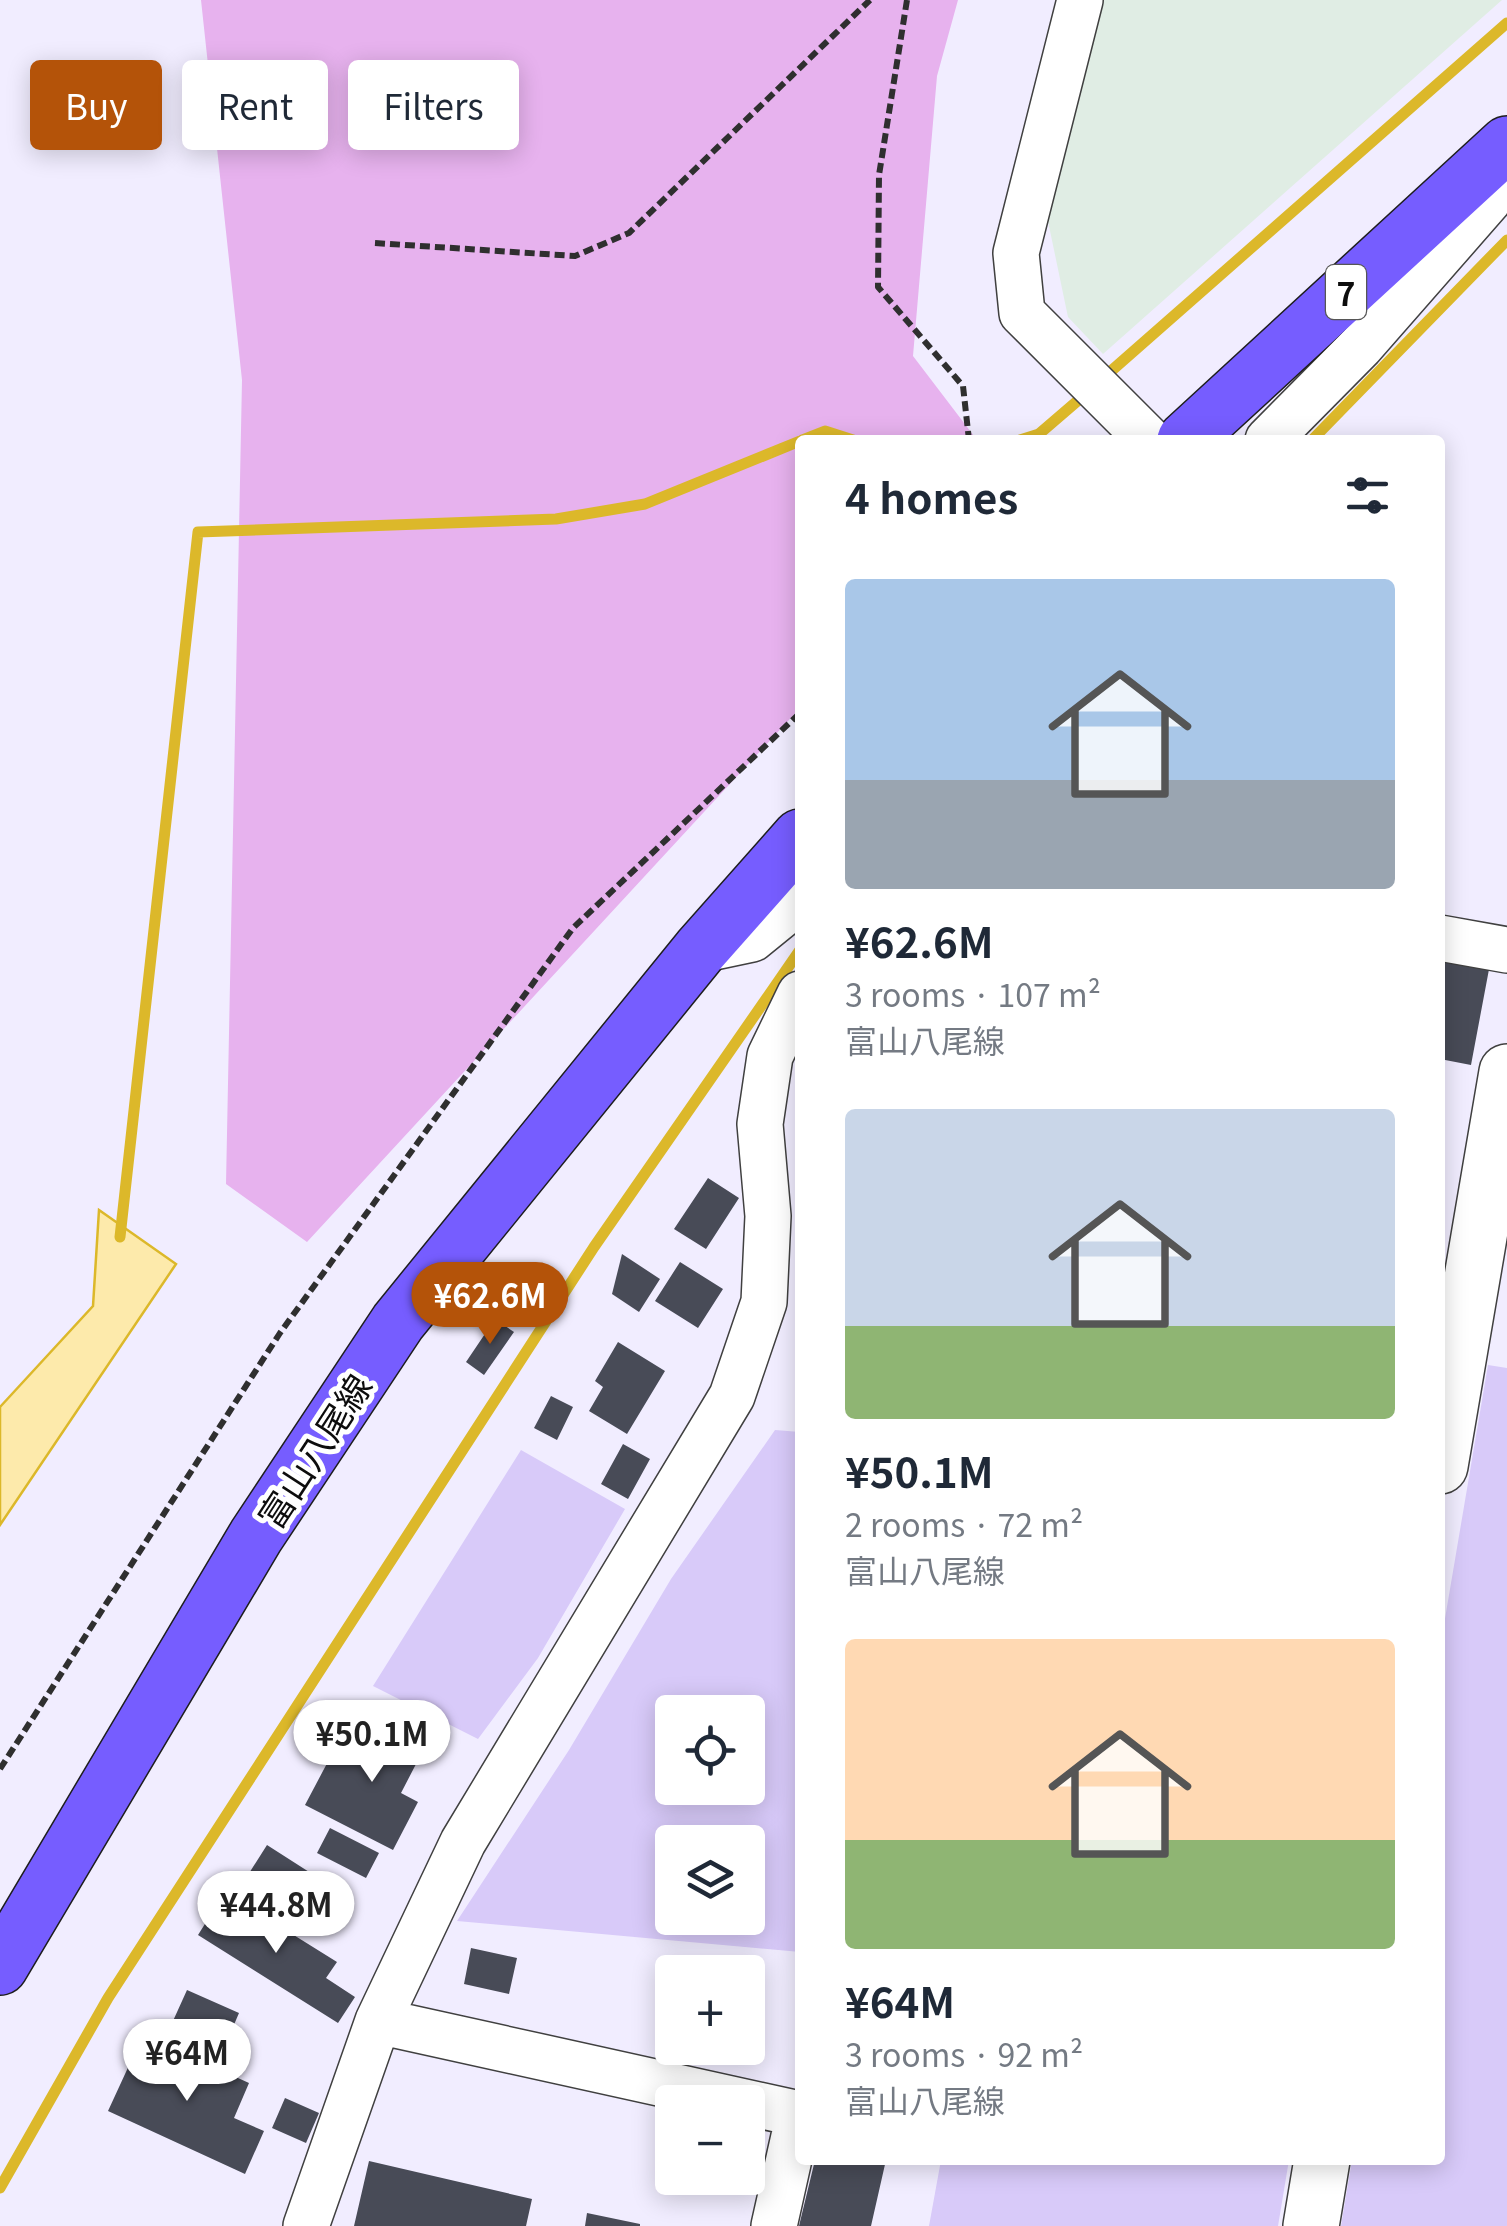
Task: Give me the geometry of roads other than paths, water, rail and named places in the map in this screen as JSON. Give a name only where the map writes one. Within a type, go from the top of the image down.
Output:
[{"type":"main road","name":"7","points":[[1190,435],[1507,145]]},
{"type":"main road","name":"富山八尾線","points":[[0,1966],[256,1536],[398,1322],[700,950],[795,843]]},
{"type":"street","points":[[1080,0],[1016,253],[1022,312],[1144,435]]},
{"type":"street","points":[[1273,435],[1362,346],[1488,201],[1507,145]]},
{"type":"street","points":[[700,950],[752,939],[795,904]]},
{"type":"street","points":[[1445,939],[1507,950]]},
{"type":"street","points":[[306,2226],[378,2021],[463,1842],[732,1396],[764,1302],[768,1216],[760,1124],[770,1056],[795,1004]]},
{"type":"street","points":[[1445,1437],[1507,1072]]},
{"type":"street","points":[[378,2021],[795,2113]]},
{"type":"street","points":[[774,2226],[795,2132]]},
{"type":"street","points":[[1311,2226],[1321,2165]]},
{"type":"waterway","points":[[1102,379],[1507,23]]},
{"type":"waterway","points":[[1317,435],[1507,240]]},
{"type":"waterway","points":[[1036,435],[1089,391]]},
{"type":"waterway","points":[[815,435],[825,431],[837,435]]},
{"type":"waterway","points":[[120,1237],[198,532],[556,519],[645,504],[795,443]]},
{"type":"waterway","points":[[0,2188],[108,1998],[594,1247],[795,957]]}]
